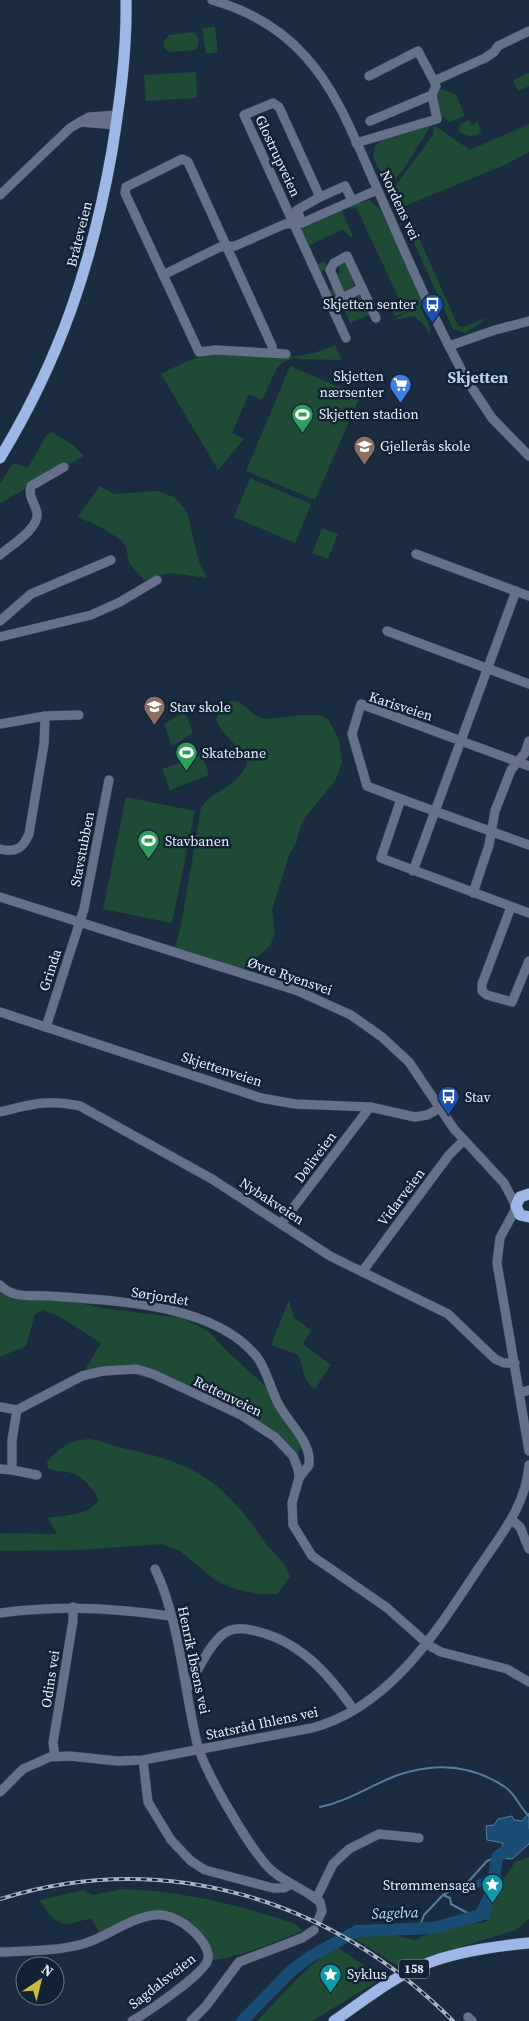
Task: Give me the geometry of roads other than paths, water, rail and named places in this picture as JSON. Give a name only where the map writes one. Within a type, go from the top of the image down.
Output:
[{"type":"main road","name":"Bråteveien","points":[[0,458],[48,368],[76,302],[92,245],[117,120],[124,68],[126,0]]},
{"type":"main road","points":[[523,1215],[518,1199],[527,1194]]},
{"type":"main road","name":"158","points":[[334,2021],[396,1979],[421,1966],[444,1958],[498,1946],[529,1942]]},
{"type":"main road","name":"158","points":[[482,1951],[529,1951]]},
{"type":"street","name":"Nordens vei","points":[[212,0],[243,11],[272,27],[298,48],[317,71],[356,143],[450,346],[478,400],[500,427],[529,456]]},
{"type":"street","points":[[434,81],[486,58],[498,46],[529,30]]},
{"type":"street","points":[[356,143],[437,119],[432,94],[436,86],[418,51],[369,76]]},
{"type":"street","points":[[370,120],[432,94]]},
{"type":"street","name":"Glostrupveien","points":[[320,197],[279,107],[273,103],[244,115],[298,223],[346,338]]},
{"type":"street","points":[[0,195],[60,136],[80,122],[117,120]]},
{"type":"street","points":[[273,353],[272,346],[228,246],[190,166],[182,159],[126,187],[125,193],[199,352],[216,350],[286,354]]},
{"type":"street","name":"Glostrupveien","points":[[298,223],[297,210],[345,186],[352,200]]},
{"type":"street","points":[[163,275],[220,247],[235,246],[285,224],[298,223],[377,190]]},
{"type":"street","points":[[342,298],[330,270],[334,262],[347,256],[376,318]]},
{"type":"street","points":[[331,304],[362,288]]},
{"type":"street","points":[[450,346],[495,330],[529,321]]},
{"type":"street","points":[[0,555],[35,524],[36,513],[29,495],[31,486],[64,467]]},
{"type":"street","points":[[416,554],[529,596]]},
{"type":"street","points":[[0,621],[31,594],[111,560]]},
{"type":"street","points":[[0,637],[92,615],[120,602],[157,580]]},
{"type":"street","points":[[413,870],[516,591]]},
{"type":"street","points":[[387,631],[529,684]]},
{"type":"street","name":"Karisveien","points":[[529,766],[361,704],[352,734],[367,786],[529,845]]},
{"type":"street","points":[[0,724],[45,716],[79,715]]},
{"type":"street","points":[[0,849],[8,851],[19,849],[25,844],[29,834],[44,744],[45,716]]},
{"type":"street","points":[[473,893],[492,831],[495,811],[511,770],[525,753],[529,741]]},
{"type":"street","name":"Stavstubben","points":[[80,922],[110,780]]},
{"type":"street","points":[[401,799],[381,858],[529,913]]},
{"type":"street","name":"Øvre Ryensvei","points":[[0,897],[298,991],[344,1011],[374,1030],[403,1056],[419,1075],[440,1108],[464,1140],[504,1184],[523,1215]]},
{"type":"street","points":[[511,907],[482,984],[482,991],[500,1000],[512,1002],[529,961]]},
{"type":"street","name":"Grinda","points":[[46,1027],[80,922]]},
{"type":"street","name":"Skjettenveien","points":[[0,1012],[261,1098],[295,1104],[370,1107],[418,1117],[440,1108]]},
{"type":"street","name":"Nybakveien","points":[[0,1112],[44,1101],[58,1101],[80,1106],[212,1179],[330,1256],[448,1314],[495,1359],[504,1363],[514,1363]]},
{"type":"street","name":"Døliveien","points":[[281,1224],[370,1107]]},
{"type":"street","name":"Vidarveien","points":[[362,1272],[449,1155],[464,1140]]},
{"type":"street","name":"Øvre Ryensvei","points":[[504,1184],[527,1194]]},
{"type":"street","points":[[523,1215],[504,1228],[498,1243],[497,1263],[529,1451]]},
{"type":"street","name":"Sørjordet","points":[[0,1285],[9,1292],[26,1296],[91,1300],[168,1309],[200,1318],[222,1330],[259,1359],[283,1413],[304,1442],[308,1450],[309,1465],[298,1478]]},
{"type":"street","name":"Rettenveien","points":[[17,1410],[82,1376],[103,1371],[144,1370],[256,1424],[288,1449],[296,1462],[298,1478],[292,1503],[293,1526],[312,1556],[386,1607],[426,1644],[441,1652],[507,1668],[529,1682]]},
{"type":"street","points":[[519,1393],[529,1390]]},
{"type":"street","points":[[0,1408],[17,1410],[12,1440],[12,1470]]},
{"type":"street","name":"Statsråd Ihlens vei","points":[[0,1792],[23,1769],[55,1756],[117,1761],[142,1760],[312,1728],[330,1722],[354,1710],[391,1681],[426,1644],[512,1520],[522,1498],[529,1465]]},
{"type":"street","points":[[0,1469],[37,1475]]},
{"type":"street","points":[[512,1520],[520,1527],[529,1549]]},
{"type":"street","name":"Henrik Ibsens vei","points":[[155,1569],[165,1592],[171,1616],[199,1750],[226,1802],[258,1854],[274,1872],[316,1899]]},
{"type":"street","points":[[0,1612],[73,1607],[104,1608],[171,1616]]},
{"type":"street","name":"Odins vei","points":[[55,1756],[53,1743],[73,1621],[73,1607]]},
{"type":"street","points":[[187,1690],[223,1634],[242,1628],[260,1632],[294,1646],[326,1673],[354,1710]]},
{"type":"street","points":[[142,1760],[148,1802],[171,1840],[195,1865],[273,1888],[284,1888],[291,1884]]},
{"type":"street","points":[[318,1920],[322,1908],[316,1899],[333,1864],[348,1849],[379,1834],[419,1838]]},
{"type":"street","name":"Sagdalsveien","points":[[0,1952],[28,1951],[84,1943],[146,1917],[161,1915],[176,1920],[195,1933],[208,1952],[208,1961],[203,1968],[169,1996],[132,2021]]},
{"type":"street","points":[[191,2021],[206,2006],[239,1962],[302,1938],[314,1930]]},
{"type":"water","points":[[529,1813],[529,1844],[512,1859],[502,1858],[496,1851],[502,1847],[503,1843],[487,1840],[486,1826],[494,1825],[498,1819],[512,1816],[514,1820],[522,1821]]},
{"type":"waterway","points":[[320,1807],[341,1801],[398,1775],[426,1768],[440,1767],[466,1770],[492,1779],[512,1793],[529,1816]]},
{"type":"waterway","name":"Sagelva","points":[[242,2021],[291,1971],[311,1956],[357,1931],[434,1928],[480,1915],[492,1892],[497,1857],[529,1835]]},
{"type":"waterway","points":[[419,1928],[424,1915],[443,1895],[469,1881],[487,1861],[497,1857]]},
{"type":"waterway","points":[[470,1887],[493,1878]]},
{"type":"waterway","points":[[462,1885],[470,1887]]},
{"type":"waterway","points":[[443,1895],[450,1898],[451,1904],[475,1917]]},
{"type":"waterway","points":[[486,1916],[488,1908]]},
{"type":"railway","points":[[0,1899],[62,1884],[124,1879],[185,1883],[244,1895],[301,1916],[355,1944],[406,1979],[453,2021]]},
{"type":"place","name":"Skjetten senter","points":[[432,323]]},
{"type":"place","name":"Skjetten nærsenter","points":[[400,403]]},
{"type":"place","name":"Skjetten stadion","points":[[303,433]]},
{"type":"place","name":"Gjellerås skole","points":[[364,465]]},
{"type":"place","name":"Stav skole","points":[[154,726]]},
{"type":"place","name":"Skatebane","points":[[186,772]]},
{"type":"place","name":"Stavbanen","points":[[149,860]]},
{"type":"place","name":"Stav","points":[[449,1116]]},
{"type":"place","name":"Strømmensaga","points":[[492,1904]]},
{"type":"place","name":"Syklus","points":[[331,1993]]},
{"type":"district","name":"Skjetten","points":[[478,377]]}]
